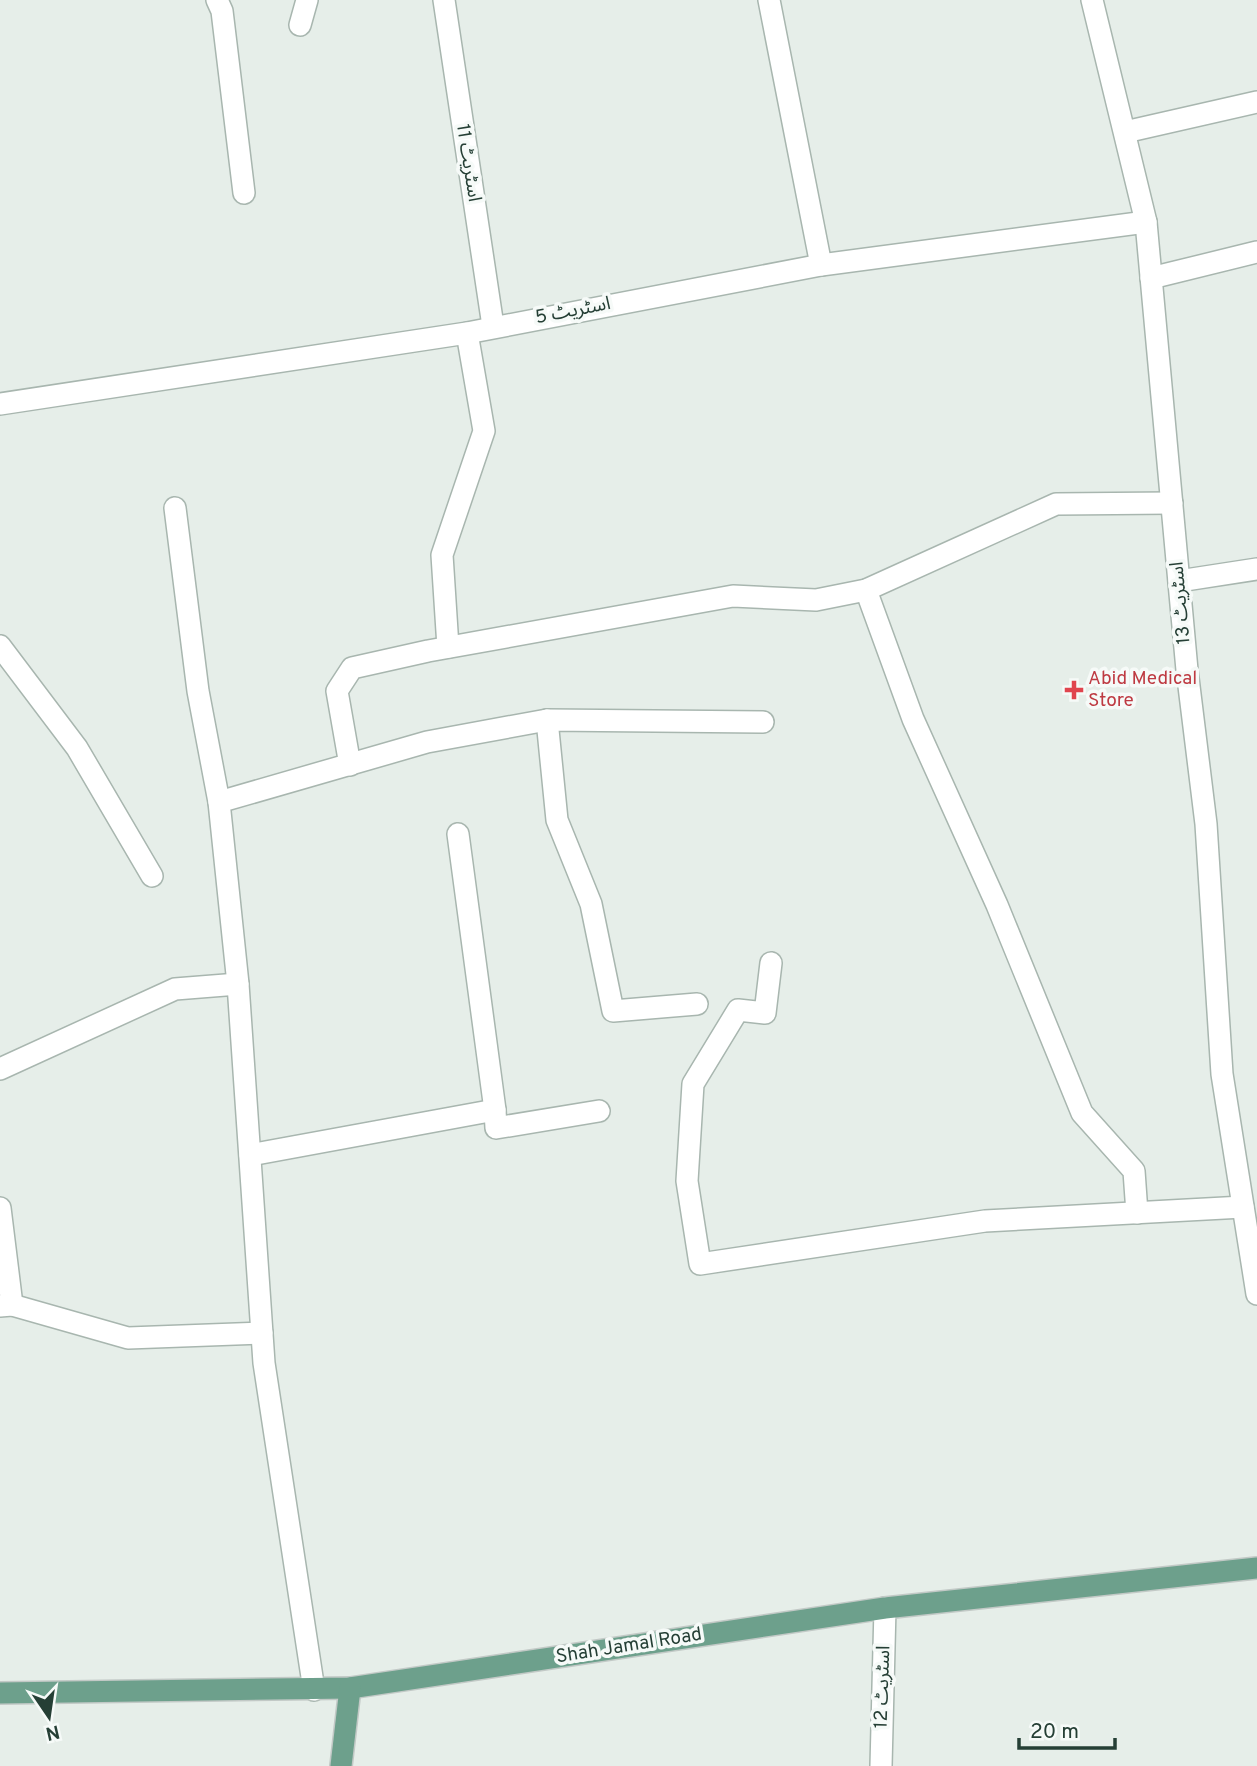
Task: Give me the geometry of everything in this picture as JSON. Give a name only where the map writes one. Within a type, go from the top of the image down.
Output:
[{"type":"main road","name":"Shah Jamal Road","points":[[0,1693],[350,1688],[886,1608],[1257,1568]]},
{"type":"main road","points":[[341,1766],[350,1688]]},
{"type":"street","points":[[217,0],[222,11],[244,192]]},
{"type":"street","points":[[300,25],[307,0]]},
{"type":"street","name":"اسٹریٹ 11","points":[[444,0],[493,326]]},
{"type":"street","points":[[769,0],[821,265]]},
{"type":"street","name":"اسٹریٹ 13","points":[[1092,0],[1146,222],[1179,581],[1206,824],[1222,1074],[1257,1294]]},
{"type":"street","points":[[1125,132],[1257,102]]},
{"type":"street","name":"اسٹریٹ 5","points":[[0,404],[467,333],[821,265],[1146,222]]},
{"type":"street","points":[[1151,278],[1257,252]]},
{"type":"street","points":[[448,648],[442,555],[484,431],[467,333]]},
{"type":"street","points":[[350,765],[337,691],[352,668],[733,596],[816,600],[866,590],[1056,504],[1172,503]]},
{"type":"street","points":[[175,508],[198,691],[219,802],[238,984],[262,1334],[314,1690]]},
{"type":"street","points":[[1179,581],[1257,569]]},
{"type":"street","points":[[866,590],[914,719],[997,905],[1082,1113],[1134,1171],[1137,1213]]},
{"type":"street","points":[[0,646],[76,748],[152,876]]},
{"type":"street","points":[[219,802],[427,742],[547,720],[763,723]]},
{"type":"street","points":[[547,720],[557,820],[591,904],[613,1011],[697,1004]]},
{"type":"street","points":[[458,834],[496,1128],[599,1111]]},
{"type":"street","points":[[771,962],[765,1013],[738,1010],[693,1084],[687,1181],[699,1264],[985,1221],[1243,1207]]},
{"type":"street","points":[[0,1069],[175,989],[238,984]]},
{"type":"street","points":[[250,1155],[495,1110]]},
{"type":"street","points":[[0,1208],[6,1306],[128,1338],[262,1334]]},
{"type":"street","name":"اسٹریٹ 12","points":[[881,1766],[886,1608]]},
{"type":"place","name":"Abid Medical Store","points":[[1074,690]]}]
